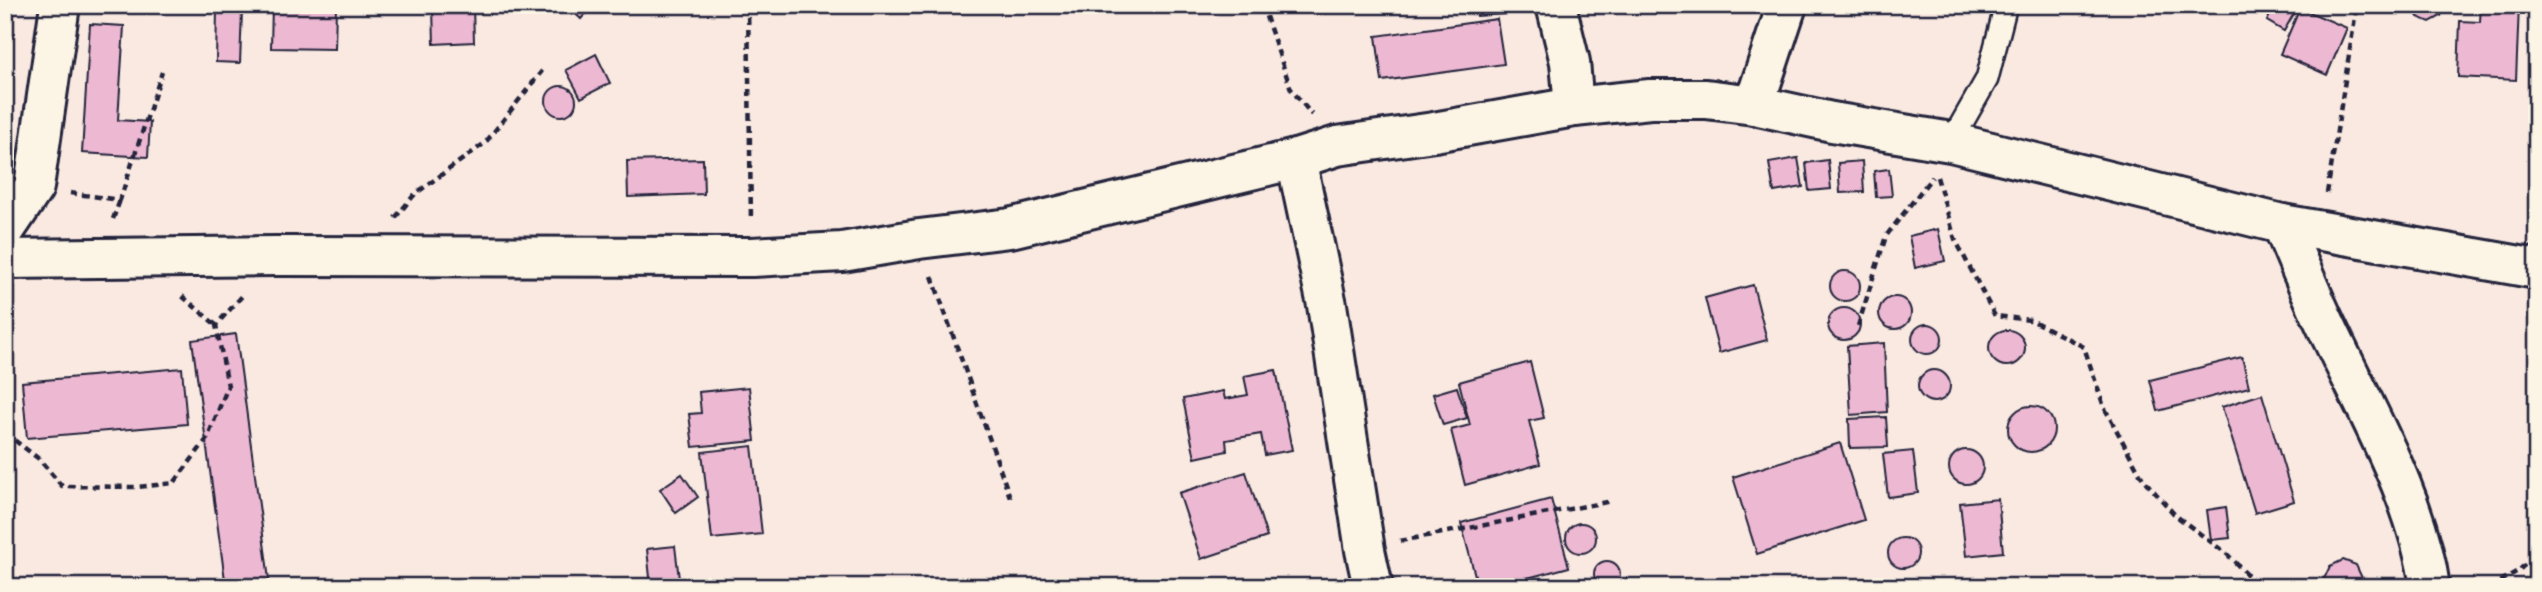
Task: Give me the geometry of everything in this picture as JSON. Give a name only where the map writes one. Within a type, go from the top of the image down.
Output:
[{"type":"street","points":[[5,229],[34,187],[60,5]]},
{"type":"street","points":[[1556,5],[1570,62],[1574,107]]},
{"type":"street","points":[[1754,105],[1787,5]]},
{"type":"street","points":[[5,259],[278,256],[752,257],[842,252],[1010,228],[1296,159],[1337,146],[1574,107],[1650,99],[1706,99],[1754,105],[1832,122],[1951,142],[2320,232],[2537,269]]},
{"type":"street","points":[[1296,159],[1327,304],[1373,587]]},
{"type":"street","points":[[2282,224],[2332,340],[2383,440],[2425,554],[2430,587]]},
{"type":"lane","points":[[1951,142],[1987,79],[2007,5]]},
{"type":"path","points":[[748,5],[752,257]]},
{"type":"path","points":[[1262,5],[1291,89],[1337,146]]},
{"type":"path","points":[[2320,232],[2357,5]]},
{"type":"path","points":[[364,257],[415,194],[485,143],[542,71]]},
{"type":"path","points":[[34,187],[120,200],[162,72]]},
{"type":"path","points":[[1858,326],[1886,236],[1936,173],[1955,239],[1994,316],[2031,320],[2084,347],[2104,407],[2143,479],[2175,515],[2227,554],[2259,587]]},
{"type":"path","points":[[919,239],[1011,499]]},
{"type":"path","points":[[5,433],[40,459],[62,486],[137,487],[174,483],[207,439],[228,386],[216,325],[278,256]]},
{"type":"path","points":[[1365,550],[1612,501]]},
{"type":"path","points":[[2489,587],[2518,572],[2537,554]]},
{"type":"building","points":[[272,5],[336,5],[335,49],[271,48]]},
{"type":"building","points":[[473,5],[474,42],[434,44],[433,7]]},
{"type":"building","points":[[593,5],[581,19],[568,7]]},
{"type":"building","points":[[1476,5],[1518,5],[1519,13],[1477,16]]},
{"type":"building","points":[[2275,5],[2286,5],[2296,10],[2284,31],[2267,21]]},
{"type":"building","points":[[2445,5],[2441,16],[2430,22],[2418,17],[2413,6]]},
{"type":"building","points":[[2481,5],[2519,5],[2516,80],[2458,77],[2460,21],[2480,22]]},
{"type":"building","points":[[2300,8],[2347,28],[2327,75],[2280,54]]},
{"type":"building","points":[[217,10],[242,11],[240,63],[216,62]]},
{"type":"building","points":[[1497,19],[1504,64],[1382,81],[1376,36]]},
{"type":"building","points":[[90,24],[124,26],[118,120],[150,122],[148,157],[82,153]]},
{"type":"building","points":[[596,54],[610,83],[581,98],[566,70]]},
{"type":"building","points":[[561,86],[572,90],[576,101],[572,112],[561,116],[550,112],[546,101],[550,90]]},
{"type":"building","points":[[1798,158],[1803,187],[1774,192],[1769,163]]},
{"type":"building","points":[[703,159],[704,194],[628,197],[627,161]]},
{"type":"building","points":[[1828,160],[1831,189],[1809,191],[1806,163]]},
{"type":"building","points":[[1862,161],[1864,192],[1840,193],[1838,163]]},
{"type":"building","points":[[1889,169],[1892,196],[1876,197],[1874,171]]},
{"type":"building","points":[[1938,229],[1945,261],[1915,268],[1909,236]]},
{"type":"building","points":[[1845,271],[1856,275],[1860,286],[1856,297],[1845,301],[1834,297],[1830,286],[1834,275]]},
{"type":"building","points":[[1753,285],[1767,340],[1719,353],[1705,298]]},
{"type":"building","points":[[1895,297],[1906,302],[1911,313],[1906,324],[1895,329],[1884,324],[1879,313],[1884,302]]},
{"type":"building","points":[[1844,308],[1855,313],[1860,324],[1855,335],[1844,340],[1833,335],[1828,324],[1833,313]]},
{"type":"building","points":[[1927,324],[1938,328],[1942,339],[1938,350],[1927,354],[1916,350],[1912,339],[1916,328]]},
{"type":"building","points":[[2007,330],[2020,335],[2025,348],[2020,361],[2007,366],[1994,361],[1989,348],[1994,335]]},
{"type":"building","points":[[236,334],[270,587],[226,587],[192,340]]},
{"type":"building","points":[[1884,343],[1887,412],[1851,415],[1847,346]]},
{"type":"building","points":[[2242,357],[2249,387],[2158,411],[2150,380]]},
{"type":"building","points":[[1530,362],[1544,418],[1529,421],[1540,464],[1465,485],[1451,430],[1470,425],[1459,382]]},
{"type":"building","points":[[182,368],[187,424],[27,438],[22,382]]},
{"type":"building","points":[[1276,370],[1292,450],[1265,455],[1261,434],[1226,440],[1227,451],[1195,458],[1183,399],[1223,391],[1225,399],[1248,395],[1244,376]]},
{"type":"building","points":[[1934,370],[1945,375],[1950,386],[1945,397],[1934,402],[1923,397],[1918,386],[1923,375]]},
{"type":"building","points":[[749,387],[755,441],[693,447],[689,414],[701,413],[699,392]]},
{"type":"building","points":[[1457,387],[1467,418],[1443,425],[1433,394]]},
{"type":"building","points":[[2262,394],[2294,501],[2255,513],[2222,407]]},
{"type":"building","points":[[2031,406],[2047,413],[2054,429],[2047,445],[2031,452],[2015,445],[2008,429],[2015,413]]},
{"type":"building","points":[[1886,417],[1888,447],[1850,448],[1849,419]]},
{"type":"building","points":[[1840,443],[1864,520],[1757,554],[1733,477]]},
{"type":"building","points":[[752,446],[762,534],[712,539],[702,452]]},
{"type":"building","points":[[1966,450],[1978,455],[1983,467],[1978,479],[1966,484],[1954,479],[1949,467],[1954,455]]},
{"type":"building","points":[[1913,451],[1918,493],[1888,497],[1883,454]]},
{"type":"building","points":[[1246,472],[1267,537],[1201,559],[1179,493]]},
{"type":"building","points":[[682,474],[698,497],[676,513],[660,489]]},
{"type":"building","points":[[1551,499],[1569,567],[1494,587],[1478,587],[1461,523]]},
{"type":"building","points":[[1998,499],[2003,552],[1966,556],[1960,503]]},
{"type":"building","points":[[2226,507],[2230,538],[2211,540],[2207,510]]},
{"type":"building","points":[[1581,523],[1592,527],[1596,538],[1592,549],[1581,553],[1570,549],[1566,538],[1570,527]]},
{"type":"building","points":[[1903,538],[1914,542],[1918,553],[1914,564],[1903,568],[1892,564],[1888,553],[1892,542]]},
{"type":"building","points":[[675,546],[680,587],[651,587],[647,549]]},
{"type":"building","points":[[2343,560],[2356,565],[2362,578],[2359,587],[2328,587],[2324,579],[2330,566]]},
{"type":"building","points":[[1607,561],[1616,565],[1620,574],[1616,583],[1607,587],[1598,583],[1594,574],[1598,565]]},
{"type":"building","points":[[1255,582],[1256,587],[1232,587]]}]
